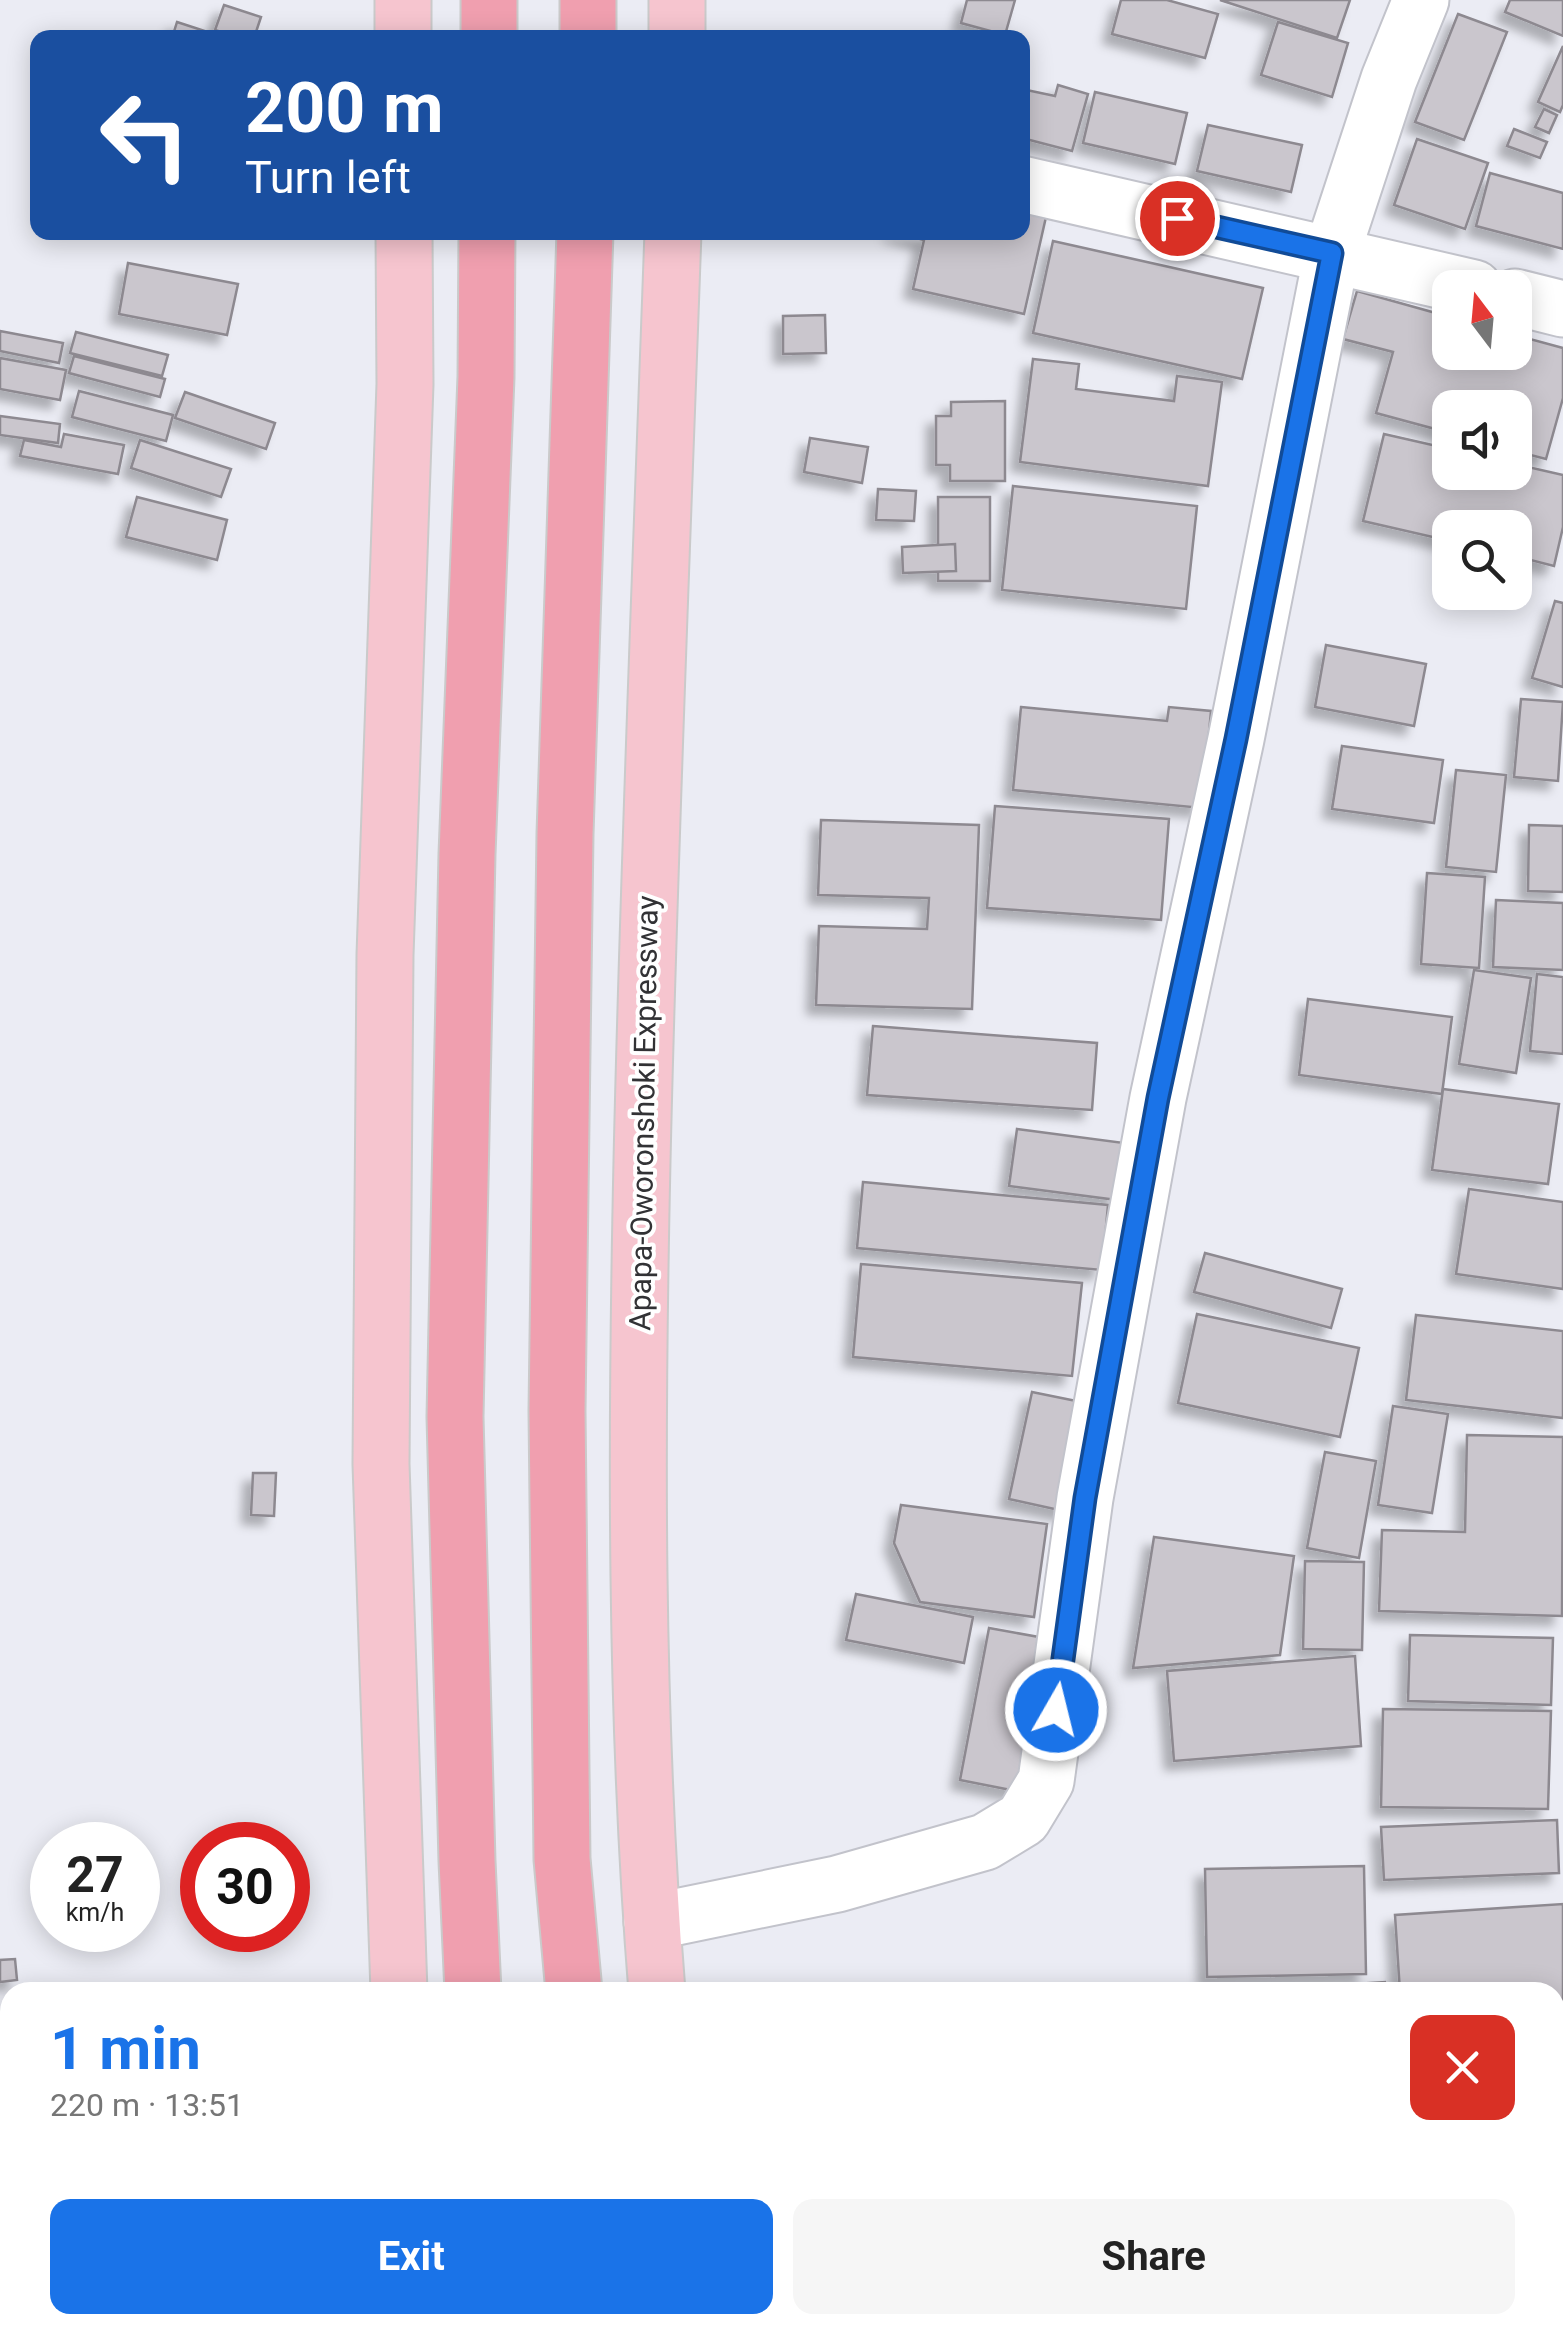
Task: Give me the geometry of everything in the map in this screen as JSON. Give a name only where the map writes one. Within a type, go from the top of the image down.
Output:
[{"type":"highway","points":[[489,0],[489,30]]},
{"type":"highway","points":[[588,0],[588,30]]},
{"type":"highway","points":[[472,1982],[455,1417],[466,854],[486,377],[487,240]]},
{"type":"highway","points":[[573,1982],[562,1859],[557,1410],[565,834],[585,240]]},
{"type":"main road","points":[[403,0],[403,30]]},
{"type":"main road","points":[[677,0],[677,30]]},
{"type":"main road","points":[[399,1982],[381,1464],[385,955],[405,384],[404,240]]},
{"type":"main road","name":"Apapa-Oworonshoki Expressway","points":[[657,1982],[643,1702],[638,1382],[645,1028],[674,240]]},
{"type":"street","points":[[652,1922],[837,1884],[985,1842],[1023,1818],[1046,1781],[1085,1498],[1158,1098],[1236,739],[1332,253],[1389,79],[1420,0]]},
{"type":"street","points":[[1030,186],[1432,278]]},
{"type":"street","points":[[1532,302],[1563,309]]},
{"type":"building","points":[[967,0],[1015,0],[1006,30],[987,30],[961,23]]},
{"type":"building","points":[[1121,0],[1167,0],[1218,14],[1205,58],[1112,34]]},
{"type":"building","points":[[1220,0],[1350,0],[1337,38]]},
{"type":"building","points":[[1510,0],[1563,0],[1563,36],[1505,12]]},
{"type":"building","points":[[224,5],[261,17],[257,30],[215,30]]},
{"type":"building","points":[[1458,14],[1507,32],[1464,140],[1415,122]]},
{"type":"building","points":[[177,22],[202,30],[174,30]]},
{"type":"building","points":[[1278,22],[1348,43],[1332,97],[1261,75]]},
{"type":"building","points":[[1563,46],[1563,105],[1560,112],[1538,102]]},
{"type":"building","points":[[1058,85],[1088,94],[1072,151],[1030,140],[1030,91],[1055,96]]},
{"type":"building","points":[[1095,92],[1187,113],[1175,164],[1083,143]]},
{"type":"building","points":[[1544,109],[1557,115],[1549,133],[1535,127]]},
{"type":"building","points":[[1208,125],[1302,145],[1291,192],[1197,171]]},
{"type":"building","points":[[1514,129],[1547,142],[1540,158],[1507,146]]},
{"type":"building","points":[[1417,139],[1488,163],[1465,229],[1394,205]]},
{"type":"building","points":[[1490,173],[1563,193],[1563,249],[1476,226]]},
{"type":"building","points":[[1030,214],[1046,217],[1024,314],[913,289],[924,240],[1030,240]]},
{"type":"building","points":[[1053,241],[1263,288],[1242,379],[1033,333]]},
{"type":"building","points":[[128,263],[238,284],[227,335],[119,314]]},
{"type":"building","points":[[1357,291],[1432,312],[1432,370],[1532,370],[1532,340],[1563,348],[1563,398],[1546,459],[1532,455],[1532,390],[1432,390],[1432,428],[1376,413],[1393,352],[1343,339]]},
{"type":"building","points":[[825,315],[826,353],[783,354],[783,316]]},
{"type":"building","points":[[0,331],[63,343],[59,363],[0,351]]},
{"type":"building","points":[[76,332],[168,355],[162,376],[70,353]]},
{"type":"building","points":[[74,356],[165,379],[160,397],[69,373]]},
{"type":"building","points":[[0,358],[66,370],[60,400],[0,389]]},
{"type":"building","points":[[1033,359],[1079,364],[1076,389],[1174,401],[1177,376],[1222,382],[1208,486],[1020,462]]},
{"type":"building","points":[[79,391],[173,415],[166,441],[72,417]]},
{"type":"building","points":[[185,392],[275,423],[266,449],[175,418]]},
{"type":"building","points":[[1005,401],[1005,481],[950,481],[950,465],[936,465],[936,416],[951,416],[951,402]]},
{"type":"building","points":[[0,416],[60,424],[58,443],[0,435]]},
{"type":"building","points":[[64,434],[124,445],[118,474],[20,456],[24,440],[61,447]]},
{"type":"building","points":[[1384,434],[1432,445],[1432,490],[1532,490],[1532,468],[1563,475],[1563,527],[1554,566],[1532,560],[1532,510],[1432,510],[1432,537],[1363,521]]},
{"type":"building","points":[[810,438],[868,447],[862,483],[804,472]]},
{"type":"building","points":[[140,440],[231,469],[221,497],[131,468]]},
{"type":"building","points":[[1013,486],[1197,506],[1186,609],[1002,590]]},
{"type":"building","points":[[878,489],[916,491],[914,521],[876,520]]},
{"type":"building","points":[[137,497],[227,520],[217,560],[126,537]]},
{"type":"building","points":[[938,497],[990,497],[990,581],[938,581]]},
{"type":"building","points":[[955,544],[956,571],[903,573],[902,547]]},
{"type":"building","points":[[1555,601],[1563,603],[1563,687],[1532,678]]},
{"type":"building","points":[[1326,645],[1426,664],[1414,726],[1315,707]]},
{"type":"building","points":[[1521,699],[1563,702],[1558,781],[1514,777]]},
{"type":"building","points":[[1021,707],[1167,721],[1169,707],[1211,711],[1202,808],[1013,790]]},
{"type":"building","points":[[1342,746],[1443,760],[1434,823],[1332,809]]},
{"type":"building","points":[[1456,770],[1506,775],[1496,872],[1446,867]]},
{"type":"building","points":[[995,806],[1169,819],[1161,920],[987,908]]},
{"type":"building","points":[[821,820],[979,825],[972,1009],[816,1005],[819,926],[927,929],[929,898],[818,895]]},
{"type":"building","points":[[1529,825],[1563,826],[1563,892],[1528,891]]},
{"type":"building","points":[[1427,873],[1485,877],[1479,968],[1421,964]]},
{"type":"building","points":[[1496,900],[1563,903],[1563,970],[1493,967]]},
{"type":"building","points":[[1474,970],[1531,978],[1516,1073],[1459,1064]]},
{"type":"building","points":[[1537,974],[1563,977],[1563,1054],[1530,1051]]},
{"type":"building","points":[[1308,999],[1452,1017],[1442,1094],[1299,1075]]},
{"type":"building","points":[[873,1026],[1097,1043],[1092,1110],[867,1095]]},
{"type":"building","points":[[1443,1089],[1559,1104],[1548,1184],[1432,1170]]},
{"type":"building","points":[[1017,1129],[1124,1143],[1117,1200],[1009,1186]]},
{"type":"building","points":[[863,1182],[1108,1205],[1102,1270],[857,1248]]},
{"type":"building","points":[[1469,1189],[1563,1202],[1563,1289],[1456,1274]]},
{"type":"building","points":[[1205,1253],[1342,1289],[1331,1328],[1194,1292]]},
{"type":"building","points":[[861,1264],[1082,1283],[1072,1376],[853,1357]]},
{"type":"building","points":[[1197,1314],[1359,1348],[1340,1437],[1178,1403]]},
{"type":"building","points":[[1416,1315],[1563,1331],[1563,1418],[1406,1400]]},
{"type":"building","points":[[1032,1392],[1091,1404],[1068,1512],[1009,1499]]},
{"type":"building","points":[[1393,1406],[1448,1414],[1432,1513],[1378,1505]]},
{"type":"building","points":[[1467,1435],[1563,1437],[1562,1616],[1379,1611],[1382,1530],[1465,1532]]},
{"type":"building","points":[[1325,1452],[1376,1461],[1359,1558],[1307,1548]]},
{"type":"building","points":[[253,1473],[276,1473],[274,1516],[251,1515]]},
{"type":"building","points":[[901,1505],[1047,1524],[1034,1617],[920,1602],[894,1543]]},
{"type":"building","points":[[1154,1537],[1294,1556],[1280,1655],[1133,1668]]},
{"type":"building","points":[[1305,1561],[1364,1562],[1362,1650],[1303,1649]]},
{"type":"building","points":[[856,1594],[973,1617],[964,1663],[846,1640]]},
{"type":"building","points":[[989,1628],[1050,1639],[1021,1792],[960,1780]]},
{"type":"building","points":[[1410,1635],[1553,1638],[1551,1705],[1408,1701]]},
{"type":"building","points":[[1355,1656],[1361,1746],[1174,1761],[1167,1671]]},
{"type":"building","points":[[1383,1709],[1551,1711],[1548,1809],[1381,1807]]},
{"type":"building","points":[[1557,1820],[1559,1873],[1384,1880],[1381,1827]]},
{"type":"building","points":[[1364,1866],[1366,1974],[1207,1977],[1205,1869]]},
{"type":"building","points":[[1563,1904],[1563,1982],[1399,1982],[1395,1915]]},
{"type":"building","points":[[15,1959],[17,1980],[0,1982],[0,1960]]},
{"type":"route","points":[[1056,1710],[1085,1498],[1158,1098],[1236,739],[1332,253],[1177,218]]}]
